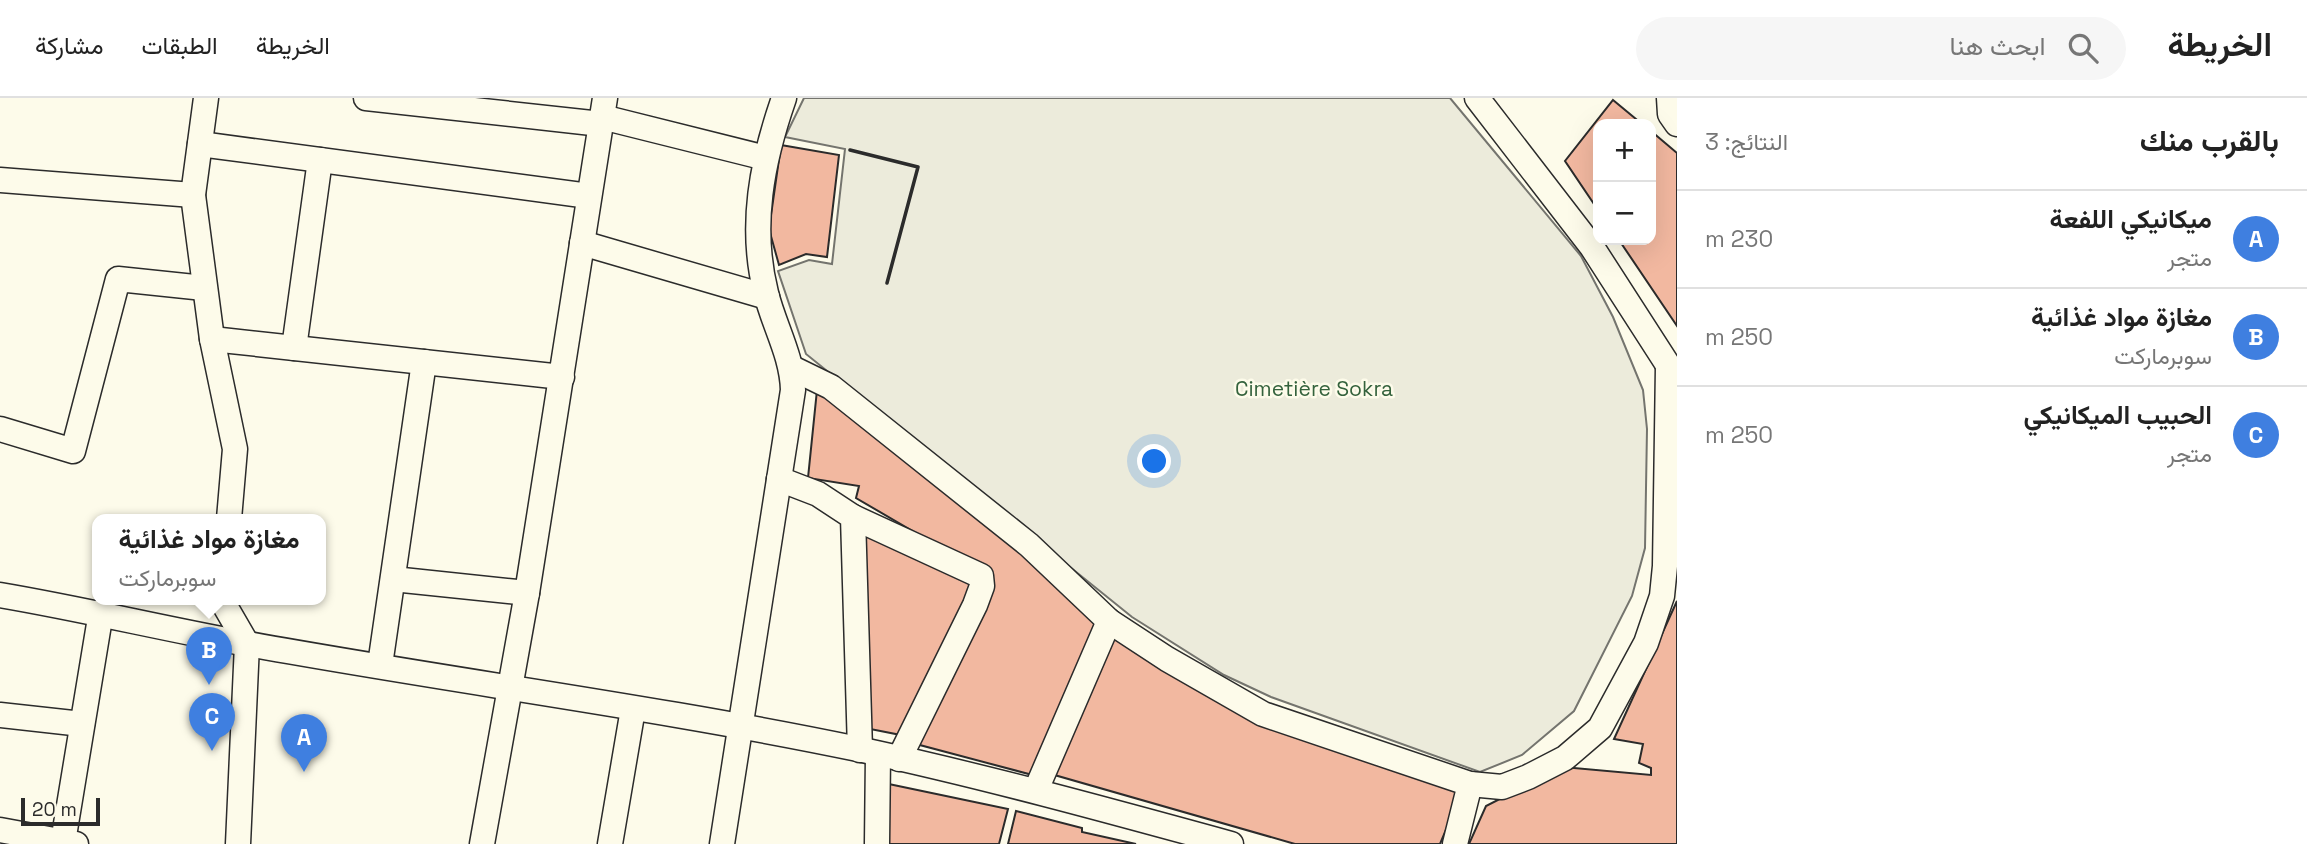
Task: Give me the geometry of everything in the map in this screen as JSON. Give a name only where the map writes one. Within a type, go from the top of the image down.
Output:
[{"type":"street","points":[[206,98],[193,195],[212,339],[235,449],[229,514]]},
{"type":"street","points":[[366,98],[603,113],[766,158]]},
{"type":"street","points":[[722,844],[793,390],[792,368],[767,297],[758,248],[758,206],[766,158],[785,98]]},
{"type":"street","points":[[792,368],[831,387],[1029,545],[1109,621],[1167,659],[1263,714],[1470,783],[1502,787],[1528,777],[1585,743],[1600,728],[1628,680],[1669,591],[1673,372],[1592,247],[1477,98]]},
{"type":"street","points":[[1669,98],[1670,114],[1677,124]]},
{"type":"street","points":[[482,844],[527,593],[603,113]]},
{"type":"street","points":[[200,144],[590,196]]},
{"type":"street","points":[[294,348],[320,160]]},
{"type":"street","points":[[0,180],[193,195]]},
{"type":"street","points":[[582,243],[767,297]]},
{"type":"street","points":[[0,429],[74,451],[118,279],[204,288]]},
{"type":"street","points":[[212,339],[562,377]]},
{"type":"street","points":[[380,665],[424,362]]},
{"type":"street","points":[[779,478],[818,494],[853,517],[981,576],[982,586],[975,605],[879,755]]},
{"type":"street","points":[[853,517],[879,755],[877,844]]},
{"type":"street","points":[[393,579],[527,593]]},
{"type":"street","points":[[0,595],[101,612],[247,644],[741,727],[1036,790],[1170,836],[1229,844]]},
{"type":"street","points":[[224,605],[247,644],[238,844]]},
{"type":"street","points":[[0,830],[69,843],[82,724],[101,612]]},
{"type":"street","points":[[1036,790],[1109,621]]},
{"type":"street","points":[[610,844],[633,709]]},
{"type":"street","points":[[0,715],[82,724]]},
{"type":"street","points":[[1455,844],[1470,783]]},
{"type":"green space","name":"Cimetière Sokra","points":[[804,98],[1450,98],[1581,256],[1613,317],[1643,390],[1647,429],[1645,548],[1632,596],[1574,711],[1522,755],[1480,772],[1271,697],[1224,675],[1132,617],[806,354],[778,271],[809,260],[832,264],[845,149],[785,137]]},
{"type":"building","points":[[1613,100],[1636,119],[1598,119]]},
{"type":"building","points":[[1593,125],[1593,203],[1565,161]]},
{"type":"building","points":[[1656,135],[1677,153],[1677,326],[1622,245],[1656,245]]},
{"type":"building","points":[[781,145],[839,155],[827,257],[806,254],[779,265],[769,229]]},
{"type":"building","points":[[817,390],[1102,616],[1040,777],[916,744],[991,577],[856,498],[859,486],[808,478]]},
{"type":"building","points":[[867,527],[973,586],[906,736],[865,728],[862,541]]},
{"type":"building","points":[[1677,601],[1677,844],[1469,844],[1486,806],[1563,767],[1651,775],[1651,768],[1639,763],[1643,744],[1614,739]]},
{"type":"building","points":[[1111,631],[1265,719],[1464,787],[1440,844],[1295,844],[1051,774]]},
{"type":"building","points":[[884,783],[1008,809],[999,844],[884,844]]},
{"type":"building","points":[[1016,811],[1082,828],[1082,832],[1136,844],[1008,844]]},
{"type":"wall","points":[[850,150],[918,167],[887,283]]},
{"type":"place","name":"مغازة مواد غذائية","points":[[209,685]]},
{"type":"place","name":"الحبيب الميكانيكي","points":[[212,751]]},
{"type":"place","name":"ميكانيكي اللفعة","points":[[304,772]]}]
